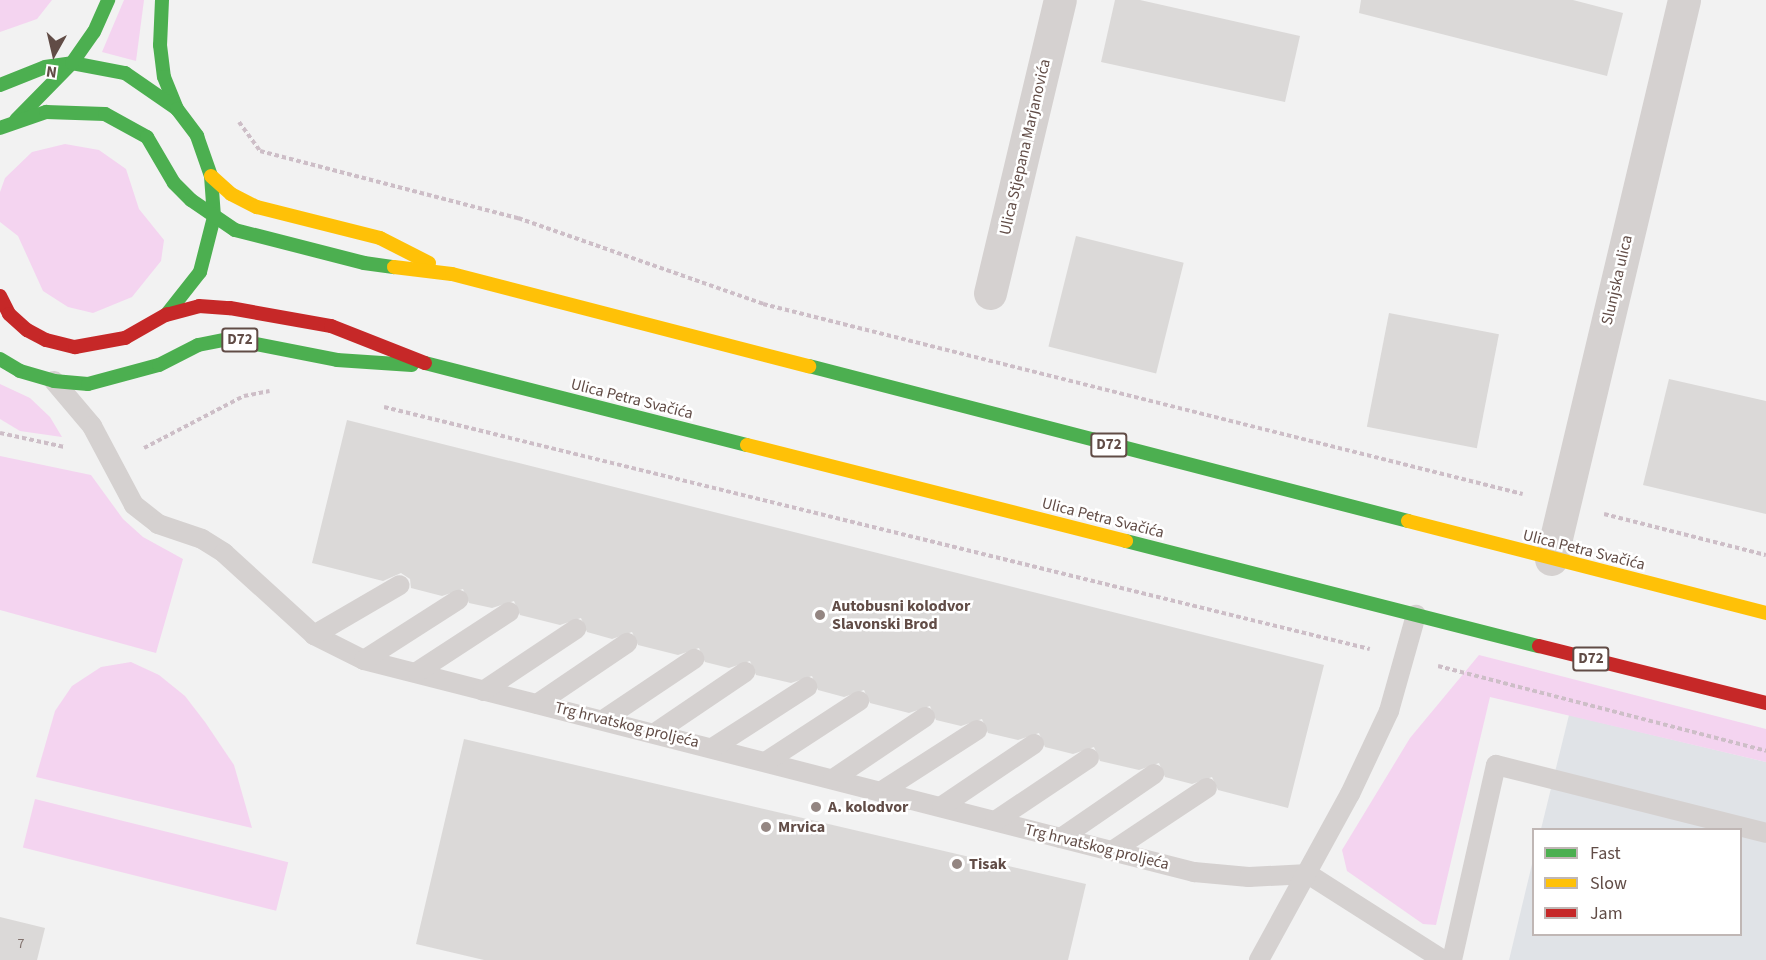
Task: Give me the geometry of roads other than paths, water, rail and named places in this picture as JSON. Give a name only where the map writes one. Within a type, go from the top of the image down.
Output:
[{"type":"main road","points":[[16,120],[72,63],[94,32],[108,0]]},
{"type":"main road","points":[[162,0],[160,45],[164,77],[177,109]]},
{"type":"main road","name":"D72","points":[[0,85],[45,67],[72,63],[125,73],[177,109],[197,136],[211,176],[214,217],[200,272],[166,315]]},
{"type":"main road","name":"D72","points":[[0,128],[16,120],[74,110],[105,114],[128,124],[147,137],[174,183],[214,217],[256,238],[304,251],[452,274]]},
{"type":"main road","name":"D72","points":[[211,176],[231,194],[257,207],[380,238],[452,274]]},
{"type":"main road","name":"Ulica Petra Svačića","points":[[452,274],[1551,560],[1766,613]]},
{"type":"main road","name":"D72","points":[[0,296],[9,314],[27,330],[75,347],[125,338],[166,315],[199,306],[273,314],[331,326],[431,365]]},
{"type":"main road","name":"D72","points":[[0,359],[20,371],[54,381],[88,384],[122,378],[198,345],[230,339],[337,360],[431,365]]},
{"type":"main road","name":"Ulica Petra Svačića","points":[[431,365],[1766,703]]},
{"type":"street","name":"Ulica Stjepana Marjanovića","points":[[990,293],[1060,0]]},
{"type":"street","name":"Slunjska ulica","points":[[1551,560],[1684,0]]},
{"type":"lane","name":"Trg hrvatskog proljeća","points":[[54,381],[92,426],[134,505],[158,524],[202,539],[224,553],[314,635],[364,660],[767,760],[1194,872],[1249,877],[1308,874]]},
{"type":"lane","points":[[314,635],[400,585]]},
{"type":"lane","points":[[364,660],[458,600]]},
{"type":"lane","points":[[417,672],[509,612]]},
{"type":"lane","points":[[1259,960],[1308,874],[1389,711],[1416,615]]},
{"type":"lane","points":[[483,691],[576,629]]},
{"type":"lane","points":[[537,704],[627,643]]},
{"type":"lane","points":[[603,720],[694,659]]},
{"type":"lane","points":[[655,733],[745,672]]},
{"type":"lane","points":[[714,747],[807,687]]},
{"type":"lane","points":[[767,760],[859,701]]},
{"type":"lane","points":[[833,778],[925,717]]},
{"type":"lane","points":[[882,791],[977,730]]},
{"type":"lane","points":[[942,807],[1034,744]]},
{"type":"lane","points":[[995,821],[1089,758]]},
{"type":"lane","points":[[1452,960],[1496,765],[1766,833]]},
{"type":"lane","points":[[1061,837],[1154,774]]},
{"type":"lane","points":[[1112,851],[1207,788]]},
{"type":"lane","points":[[1308,874],[1443,960]]},
{"type":"place","name":"Autobusni kolodvor Slavonski Brod","points":[[820,615]]},
{"type":"place","name":"A. kolodvor","points":[[816,807]]},
{"type":"place","name":"Mrvica","points":[[766,827]]},
{"type":"place","name":"Tisak","points":[[957,864]]}]
